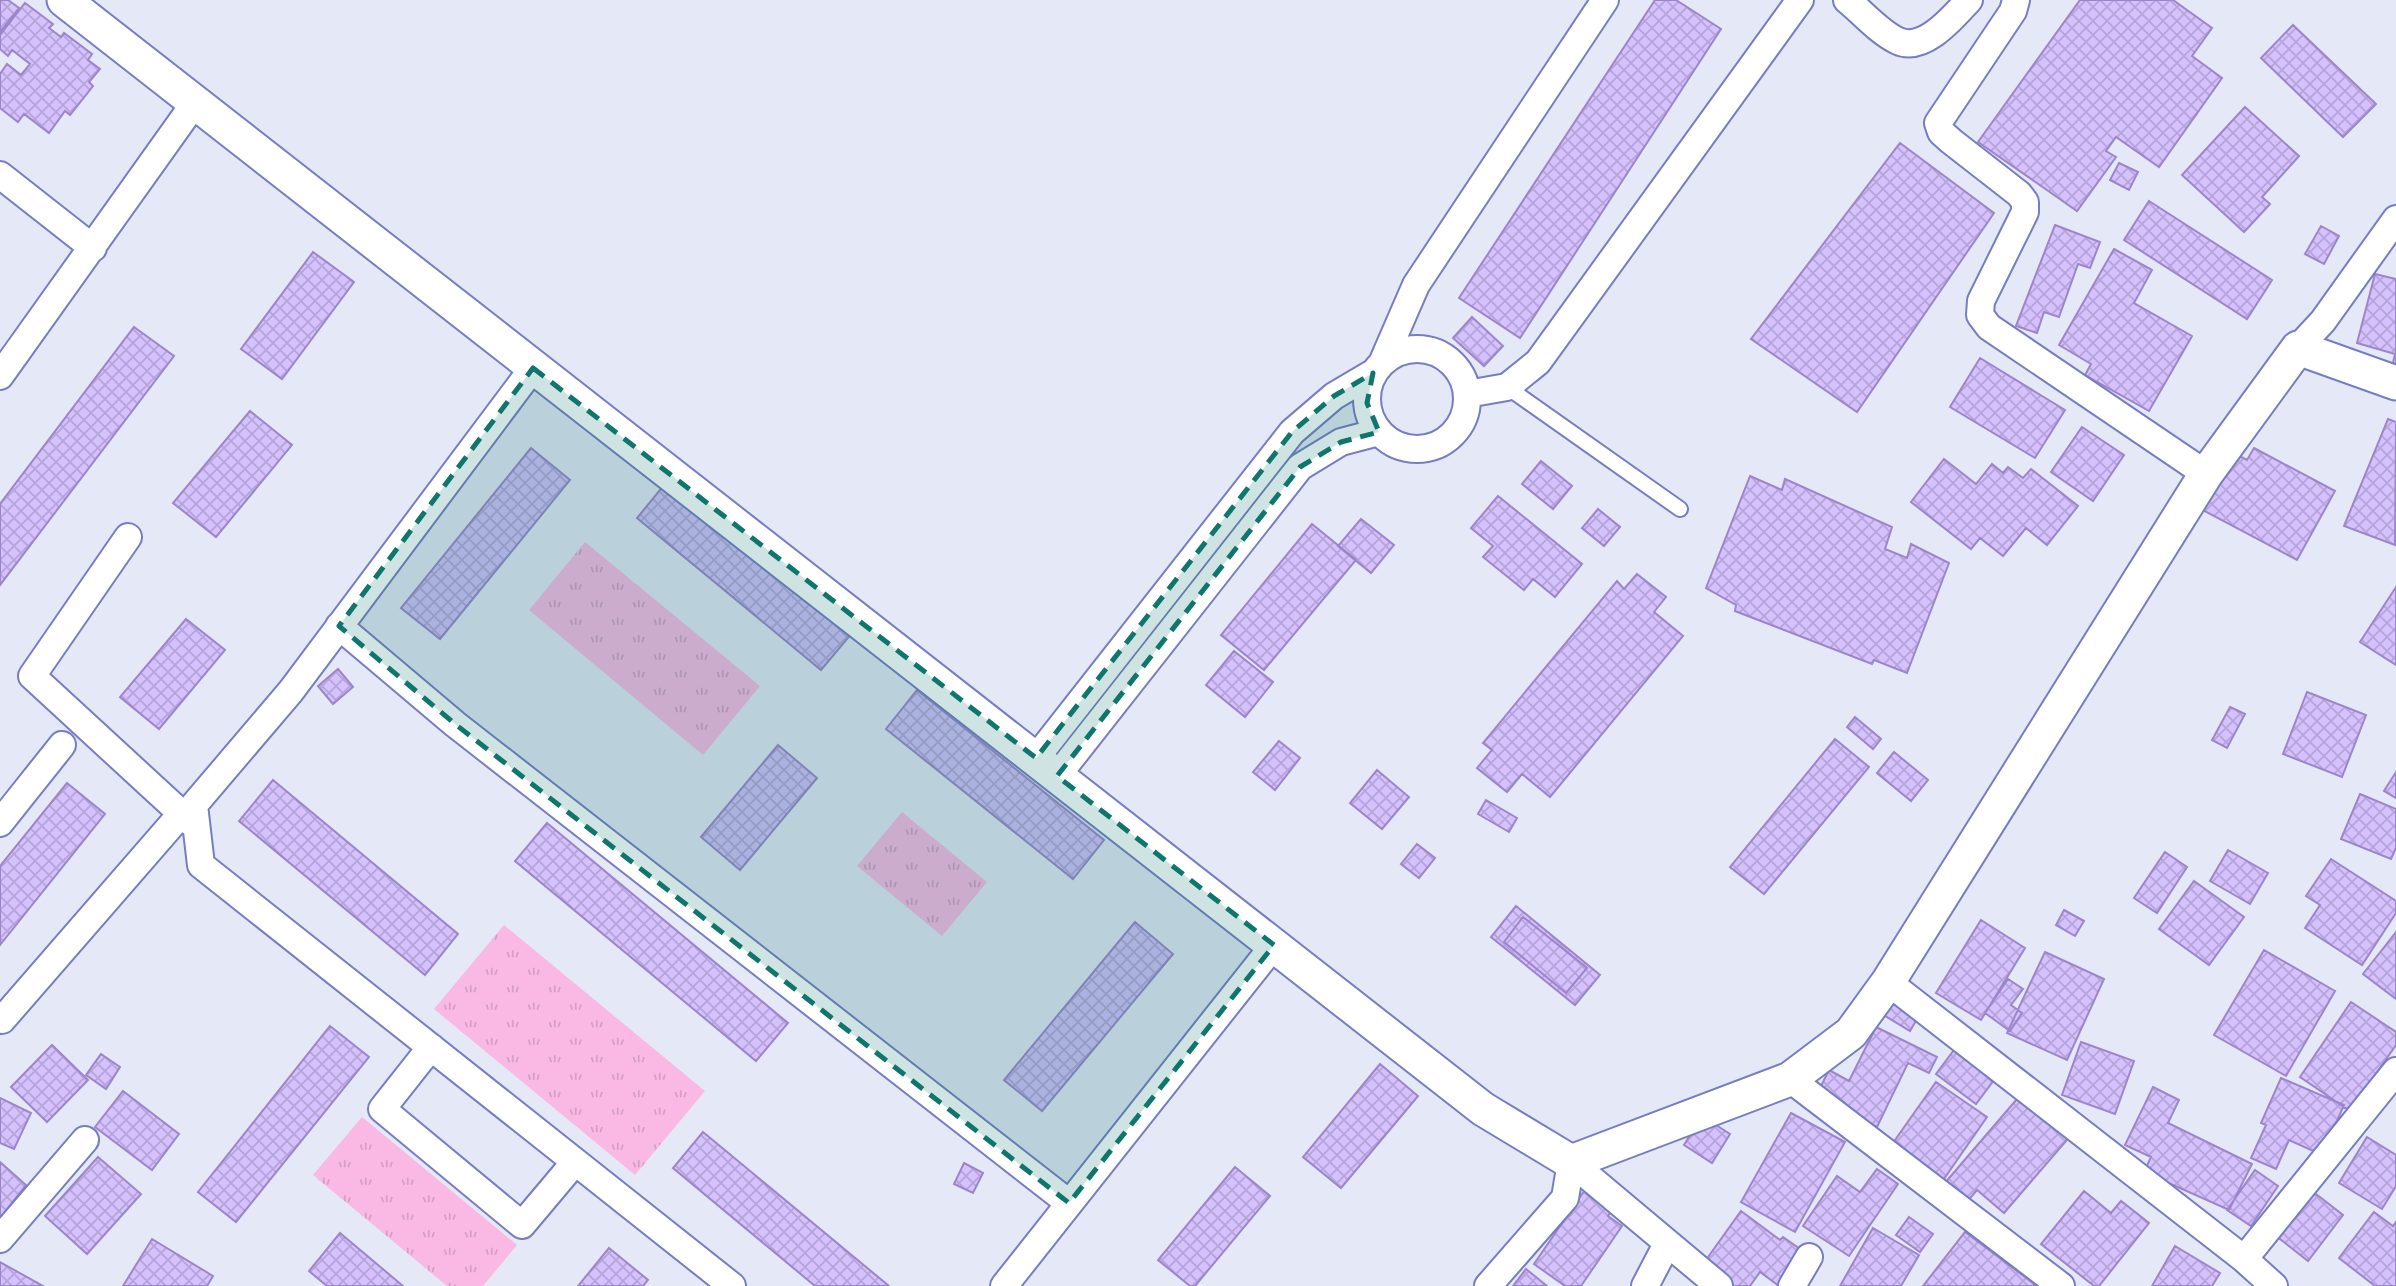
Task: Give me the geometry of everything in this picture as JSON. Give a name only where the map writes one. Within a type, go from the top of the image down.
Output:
[{"type":"street","points":[[64,0],[1483,1109],[1571,1162],[1719,1286]]},
{"type":"street","points":[[1046,767],[1292,432],[1334,396],[1378,367],[1412,349],[1427,350],[1454,366],[1467,394],[1466,410],[1460,424],[1450,436],[1437,445],[1406,447],[1379,432],[1367,403],[1378,367],[1416,285],[1605,0]]},
{"type":"street","points":[[1467,394],[1507,387],[1538,362],[1800,0]]},
{"type":"street","points":[[1847,0],[1898,41],[1913,42],[1934,33],[1969,0]]},
{"type":"street","points":[[2016,0],[2013,11],[1938,124],[1941,132],[1951,141],[2019,194],[2025,202],[2025,212],[1981,300],[1980,315],[1989,327],[2206,474]]},
{"type":"street","points":[[0,376],[194,104]]},
{"type":"street","points":[[0,175],[93,247]]},
{"type":"street","points":[[1571,1162],[1790,1079],[1851,1033],[1888,982],[2206,474],[2298,348],[2323,321],[2396,219]]},
{"type":"street","points":[[2298,348],[2396,383]]},
{"type":"street","points":[[0,1018],[2,1020],[189,820],[194,806],[290,691],[533,368]]},
{"type":"street","points":[[1046,767],[1300,467],[1340,442],[1379,432]]},
{"type":"street","points":[[128,537],[32,676],[189,820],[201,865],[726,1284]]},
{"type":"street","points":[[339,626],[465,732],[1069,1203]]},
{"type":"street","points":[[0,823],[62,745]]},
{"type":"street","points":[[1004,1286],[1274,945]]},
{"type":"street","points":[[1888,982],[2244,1259],[2274,1286]]},
{"type":"street","points":[[431,1047],[382,1109],[522,1225],[575,1162]]},
{"type":"street","points":[[2244,1259],[2396,1071]]},
{"type":"street","points":[[1790,1079],[2061,1286]]},
{"type":"street","points":[[0,1239],[85,1140]]},
{"type":"street","points":[[1488,1286],[1565,1198],[1571,1162]]},
{"type":"street","points":[[1645,1286],[1667,1244]]},
{"type":"street","points":[[1792,1286],[1809,1257]]},
{"type":"lane","points":[[1507,387],[1679,509]]},
{"type":"highlighted area","points":[[533,368],[1036,758],[1292,432],[1334,396],[1373,373],[1367,403],[1379,432],[1341,442],[1300,467],[1057,776],[1274,945],[1069,1203],[455,724],[339,626]]},
{"type":"green space","points":[[585,542],[760,686],[703,755],[529,610]]},
{"type":"green space","points":[[902,812],[987,882],[942,936],[857,866]]},
{"type":"green space","points":[[504,925],[705,1091],[635,1175],[434,1009]]},
{"type":"green space","points":[[362,1117],[517,1245],[483,1286],[447,1286],[313,1175]]},
{"type":"building","points":[[0,0],[8,0],[19,8],[0,32]]},
{"type":"building","points":[[1655,0],[1676,0],[1721,29],[1520,338],[1459,298]]},
{"type":"building","points":[[2080,0],[2173,0],[2212,28],[2192,56],[2222,78],[2159,167],[2116,137],[2106,151],[2116,157],[2077,211],[1978,142]]},
{"type":"building","points":[[25,3],[53,24],[49,28],[61,37],[64,33],[92,54],[88,60],[100,69],[89,82],[93,86],[70,115],[65,111],[49,133],[24,114],[18,122],[0,108],[0,74],[7,64],[21,75],[30,64],[12,50],[8,56],[0,49],[0,35]]},
{"type":"building","points":[[2293,25],[2376,104],[2343,137],[2261,58]]},
{"type":"building","points":[[2245,107],[2299,156],[2262,197],[2270,204],[2244,232],[2182,175]]},
{"type":"building","points":[[1900,143],[1994,213],[1857,412],[1751,339]]},
{"type":"building","points":[[2119,163],[2138,172],[2129,190],[2110,180]]},
{"type":"building","points":[[2149,201],[2272,280],[2247,319],[2124,240]]},
{"type":"building","points":[[2055,225],[2100,242],[2090,268],[2078,264],[2059,317],[2044,312],[2037,333],[2016,326]]},
{"type":"building","points":[[2321,226],[2339,236],[2324,264],[2305,254]]},
{"type":"building","points":[[2114,249],[2152,270],[2134,303],[2192,336],[2149,411],[2085,375],[2091,364],[2059,345]]},
{"type":"building","points":[[313,252],[354,282],[282,379],[241,349]]},
{"type":"building","points":[[2375,274],[2396,279],[2396,372],[2391,371],[2395,354],[2357,343]]},
{"type":"building","points":[[1472,317],[1503,346],[1484,366],[1453,338]]},
{"type":"building","points":[[134,327],[174,356],[0,585],[0,504]]},
{"type":"building","points":[[1980,358],[2065,410],[2035,458],[1950,407]]},
{"type":"building","points":[[250,411],[292,445],[216,537],[173,503]]},
{"type":"building","points":[[2388,419],[2396,422],[2395,545],[2344,526]]},
{"type":"building","points":[[2082,427],[2124,455],[2093,501],[2051,472]]},
{"type":"building","points":[[531,448],[570,480],[440,639],[401,608]]},
{"type":"building","points":[[2254,448],[2335,491],[2297,560],[2197,507],[2228,450],[2247,460]]},
{"type":"building","points":[[1944,459],[1976,484],[1992,464],[2003,473],[2008,467],[2023,478],[2031,469],[2078,506],[2047,545],[2026,528],[2003,556],[1980,538],[1971,549],[1911,502]]},
{"type":"building","points":[[1541,461],[1572,486],[1553,509],[1522,484]]},
{"type":"building","points":[[1750,476],[1782,490],[1785,479],[1892,527],[1885,549],[1907,558],[1911,544],[1949,563],[1907,673],[1874,660],[1872,664],[1735,611],[1736,605],[1706,588]]},
{"type":"building","points":[[669,479],[853,632],[821,670],[637,518]]},
{"type":"building","points":[[1498,496],[1582,564],[1555,597],[1533,579],[1524,590],[1483,557],[1493,546],[1471,528]]},
{"type":"building","points":[[1598,509],[1620,527],[1604,546],[1582,528]]},
{"type":"building","points":[[1361,519],[1394,545],[1371,573],[1338,546]]},
{"type":"building","points":[[1312,524],[1356,560],[1264,670],[1221,635]]},
{"type":"building","points":[[1637,574],[1666,597],[1654,612],[1683,636],[1550,797],[1522,774],[1507,792],[1477,768],[1492,750],[1483,743],[1617,581],[1624,589]]},
{"type":"building","points":[[2396,587],[2396,665],[2360,642]]},
{"type":"building","points":[[186,619],[225,650],[159,729],[120,697]]},
{"type":"building","points":[[1234,651],[1273,682],[1245,717],[1206,685]]},
{"type":"building","points":[[338,669],[353,687],[333,704],[318,686]]},
{"type":"building","points":[[917,690],[1104,840],[1073,879],[886,729]]},
{"type":"building","points":[[2307,692],[2366,715],[2342,777],[2283,754]]},
{"type":"building","points":[[2230,707],[2245,714],[2227,748],[2212,740]]},
{"type":"building","points":[[1855,717],[1881,739],[1873,749],[1847,727]]},
{"type":"building","points":[[1835,739],[1869,767],[1764,894],[1730,867]]},
{"type":"building","points":[[1279,741],[1300,758],[1275,790],[1253,772]]},
{"type":"building","points":[[778,745],[817,778],[740,870],[701,837]]},
{"type":"building","points":[[1894,752],[1928,780],[1911,801],[1877,773]]},
{"type":"building","points":[[1377,770],[1409,797],[1382,829],[1350,803]]},
{"type":"building","points":[[2396,772],[2396,798],[2384,791]]},
{"type":"building","points":[[273,780],[458,934],[425,975],[239,821]]},
{"type":"building","points":[[67,783],[105,814],[0,945],[0,866]]},
{"type":"building","points":[[2360,794],[2396,809],[2396,848],[2391,859],[2341,839]]},
{"type":"building","points":[[1486,800],[1517,818],[1509,832],[1478,814]]},
{"type":"building","points":[[547,823],[788,1023],[756,1061],[515,861]]},
{"type":"building","points":[[1417,844],[1435,858],[1419,878],[1401,864]]},
{"type":"building","points":[[2228,850],[2268,873],[2250,904],[2210,881]]},
{"type":"building","points":[[2165,852],[2187,867],[2157,913],[2134,898]]},
{"type":"building","points":[[2331,859],[2396,901],[2396,913],[2362,965],[2305,928],[2320,905],[2306,896]]},
{"type":"building","points":[[2194,881],[2244,917],[2209,965],[2159,929]]},
{"type":"building","points":[[1516,906],[1600,975],[1575,1005],[1491,937]]},
{"type":"building","points":[[2064,910],[2084,921],[2075,936],[2056,925]]},
{"type":"building","points":[[1523,917],[1587,968],[1566,993],[1504,942]]},
{"type":"building","points":[[1981,920],[2025,948],[1981,1020],[1936,993]]},
{"type":"building","points":[[1135,922],[1173,954],[1042,1111],[1004,1080]]},
{"type":"building","points":[[2396,932],[2396,999],[2363,974]]},
{"type":"building","points":[[2264,950],[2335,991],[2286,1076],[2214,1035]]},
{"type":"building","points":[[2045,952],[2104,979],[2067,1060],[2007,1033]]},
{"type":"building","points":[[2008,979],[2023,989],[2011,1005],[2022,1013],[2010,1031],[1985,1013]]},
{"type":"building","points":[[1883,989],[1921,1012],[1910,1031],[1872,1008]]},
{"type":"building","points":[[2351,1002],[2396,1032],[2396,1045],[2350,1111],[2300,1077]]},
{"type":"building","points":[[330,1026],[369,1057],[236,1222],[198,1192]]},
{"type":"building","points":[[1876,1027],[1937,1057],[1929,1073],[1908,1063],[1877,1127],[1815,1098],[1829,1070],[1849,1081]]},
{"type":"building","points":[[1960,1042],[2000,1072],[1976,1104],[1936,1074]]},
{"type":"building","points":[[2081,1042],[2134,1061],[2115,1114],[2062,1095]]},
{"type":"building","points":[[52,1045],[88,1080],[47,1122],[11,1087]]},
{"type":"building","points":[[101,1054],[120,1067],[106,1089],[86,1075]]},
{"type":"building","points":[[1380,1064],[1418,1096],[1341,1188],[1303,1157]]},
{"type":"building","points":[[2281,1078],[2344,1105],[2322,1155],[2289,1140],[2276,1169],[2251,1158],[2266,1125],[2261,1123]]},
{"type":"building","points":[[1936,1082],[1987,1117],[1939,1186],[1888,1150]]},
{"type":"building","points":[[2153,1087],[2179,1100],[2168,1123],[2252,1164],[2229,1210],[2144,1172],[2151,1157],[2125,1145]]},
{"type":"building","points":[[123,1091],[179,1134],[152,1170],[95,1127]]},
{"type":"building","points":[[2023,1092],[2072,1134],[2004,1213],[1977,1190],[1966,1203],[1944,1184]]},
{"type":"building","points":[[0,1098],[31,1113],[14,1149],[0,1143]]},
{"type":"building","points":[[1791,1113],[1845,1142],[1795,1232],[1741,1202]]},
{"type":"building","points":[[1702,1116],[1730,1134],[1712,1163],[1684,1145]]},
{"type":"building","points":[[703,1132],[889,1286],[815,1286],[673,1168]]},
{"type":"building","points":[[2367,1137],[2396,1155],[2396,1186],[2382,1209],[2339,1183]]},
{"type":"building","points":[[98,1157],[141,1194],[87,1254],[45,1216]]},
{"type":"building","points":[[0,1162],[26,1185],[0,1218]]},
{"type":"building","points":[[964,1163],[983,1173],[973,1193],[954,1184]]},
{"type":"building","points":[[1235,1167],[1270,1196],[1195,1286],[1190,1286],[1158,1260]]},
{"type":"building","points":[[1877,1169],[1898,1184],[1849,1256],[1803,1226],[1837,1176],[1860,1192]]},
{"type":"building","points":[[2255,1170],[2278,1186],[2251,1226],[2227,1210]]},
{"type":"building","points":[[1589,1184],[1617,1203],[1608,1216],[1622,1226],[1581,1286],[1565,1286],[1534,1264]]},
{"type":"building","points":[[2307,1187],[2343,1215],[2308,1261],[2271,1232]]},
{"type":"building","points":[[2084,1191],[2111,1213],[2121,1201],[2149,1223],[2099,1286],[2094,1286],[2041,1244]]},
{"type":"building","points":[[1741,1211],[1780,1240],[1783,1237],[1803,1251],[1779,1286],[1760,1272],[1750,1286],[1728,1286],[1701,1267]]},
{"type":"building","points":[[2374,1212],[2393,1226],[2396,1222],[2396,1286],[2375,1286],[2339,1258]]},
{"type":"building","points":[[1909,1217],[1933,1234],[1920,1252],[1896,1235]]},
{"type":"building","points":[[1873,1228],[1919,1255],[1901,1286],[1840,1286]]},
{"type":"building","points":[[1965,1232],[2037,1286],[1923,1286]]},
{"type":"building","points":[[340,1233],[403,1286],[327,1286],[309,1271]]},
{"type":"building","points":[[152,1239],[213,1276],[207,1286],[123,1286]]},
{"type":"building","points":[[2175,1246],[2220,1273],[2212,1286],[2152,1286]]},
{"type":"building","points":[[609,1248],[648,1280],[643,1286],[578,1286]]},
{"type":"building","points":[[0,1262],[43,1286],[0,1286]]},
{"type":"building","points":[[1526,1269],[1547,1286],[1513,1286]]}]
